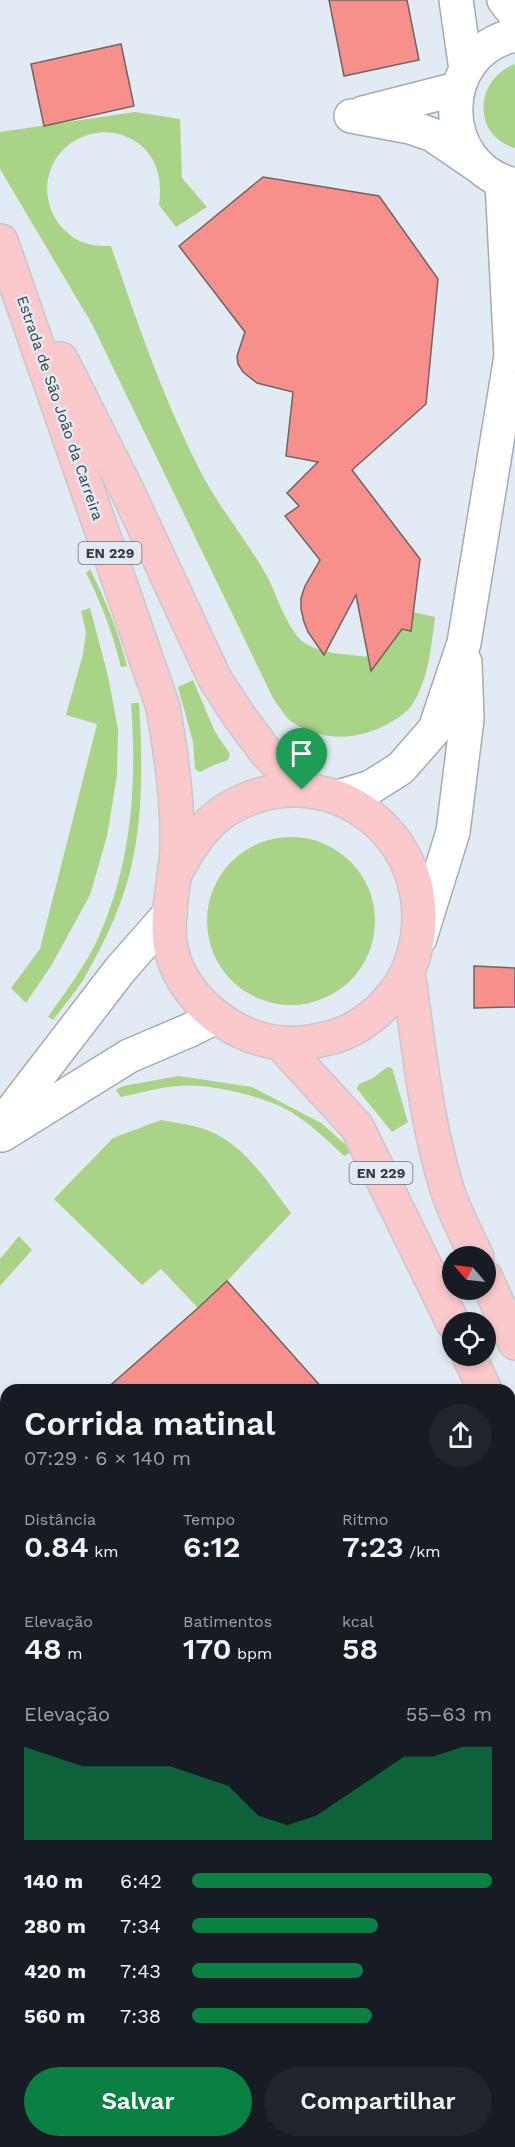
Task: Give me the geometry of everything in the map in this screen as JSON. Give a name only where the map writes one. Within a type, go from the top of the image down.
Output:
[{"type":"main road","name":"Estrada de São João da Carreira","points":[[0,240],[125,486],[215,678],[265,751],[302,790]]},
{"type":"main road","name":"Estrada de São João da Carreira","points":[[0,240],[163,707],[176,801],[175,874]]},
{"type":"main road","name":"EN 229","points":[[413,957],[392,998],[369,1019],[341,1035],[311,1043],[280,1043],[246,1034],[216,1017],[195,996],[179,971],[170,943],[170,913],[175,874],[195,838],[225,811],[261,794],[302,790],[338,797],[371,815],[397,841],[414,874],[419,903],[413,957],[420,1069],[429,1120],[448,1191],[472,1246]]},
{"type":"main road","name":"EN 229","points":[[280,1043],[357,1128],[448,1312]]},
{"type":"main road","points":[[496,1300],[515,1343]]},
{"type":"main road","points":[[474,1366],[482,1384]]},
{"type":"street","points":[[338,797],[371,788],[401,768],[435,729],[464,643],[513,350],[499,178],[466,151],[458,131],[454,110],[462,80],[456,0]]},
{"type":"street","points":[[504,0],[515,14]]},
{"type":"street","points":[[499,178],[433,135],[410,127],[351,116],[462,80],[483,50],[505,38],[515,36]]},
{"type":"street","points":[[413,957],[453,832],[467,718],[464,643]]},
{"type":"street","points":[[0,1126],[120,970],[170,913]]},
{"type":"street","points":[[0,1136],[129,1056],[216,1017]]},
{"type":"green space","points":[[515,64],[515,148],[501,141],[491,132],[485,120],[484,107],[486,94],[492,82],[502,71]]},
{"type":"green space","points":[[135,112],[180,119],[182,178],[207,207],[176,227],[159,205],[158,171],[151,156],[132,139],[105,132],[85,136],[70,144],[59,154],[51,167],[48,182],[51,211],[59,224],[76,239],[100,246],[111,246],[153,364],[190,450],[211,491],[261,565],[284,614],[300,639],[312,647],[325,651],[373,656],[389,646],[399,628],[411,631],[413,612],[435,617],[428,662],[418,695],[405,712],[367,733],[341,737],[304,729],[292,722],[274,700],[92,324],[0,169],[0,132]]},
{"type":"green space","points":[[90,569],[111,616],[127,666],[121,667],[106,619],[86,573]]},
{"type":"green space","points":[[90,608],[108,676],[118,729],[117,775],[107,836],[90,895],[51,966],[26,1003],[11,988],[40,949],[97,724],[66,715],[83,654],[86,632],[81,611]]},
{"type":"green space","points":[[193,680],[215,732],[230,754],[228,760],[200,772],[195,769],[193,742],[178,687]]},
{"type":"green space","points":[[131,703],[139,703],[141,776],[138,827],[129,875],[118,909],[99,950],[83,980],[53,1020],[48,1017],[94,947],[119,880],[130,822],[133,763]]},
{"type":"green space","points":[[291,837],[323,843],[338,851],[350,862],[361,874],[369,889],[375,921],[369,953],[361,968],[350,980],[338,991],[323,999],[291,1005],[259,999],[244,991],[232,980],[221,968],[213,953],[207,921],[213,889],[221,874],[232,862],[244,851],[259,843]]},
{"type":"green space","points":[[387,1067],[392,1068],[408,1122],[392,1132],[357,1089],[359,1084],[373,1078]]},
{"type":"green space","points":[[179,1076],[252,1087],[321,1123],[353,1151],[344,1156],[312,1127],[291,1112],[253,1096],[192,1086],[158,1089],[121,1097],[116,1090],[123,1086]]},
{"type":"green space","points":[[161,1120],[209,1131],[233,1145],[260,1172],[291,1213],[227,1281],[198,1308],[161,1269],[142,1285],[54,1199],[113,1138]]},
{"type":"green space","points":[[19,1236],[32,1250],[0,1286],[0,1259]]},
{"type":"building","points":[[329,0],[407,0],[419,60],[344,76]]},
{"type":"building","points":[[121,44],[134,106],[44,126],[31,64]]},
{"type":"building","points":[[263,177],[379,196],[438,279],[426,404],[352,470],[420,559],[411,631],[402,629],[371,671],[356,595],[324,655],[304,622],[301,598],[320,560],[285,516],[299,506],[287,493],[318,462],[286,456],[293,392],[257,383],[243,372],[238,364],[237,356],[245,332],[179,246]]},
{"type":"building","points":[[474,966],[515,968],[515,1007],[474,1008]]},
{"type":"building","points":[[227,1281],[319,1384],[112,1384]]},
{"type":"route","points":[[302,790],[338,797],[371,815],[397,841],[414,874],[419,903],[418,942],[408,972],[392,998],[369,1019],[341,1035],[311,1043],[280,1043],[246,1034],[216,1017],[195,996],[179,971],[170,943],[170,913],[175,874],[195,838],[225,811],[261,794],[302,790]]}]
